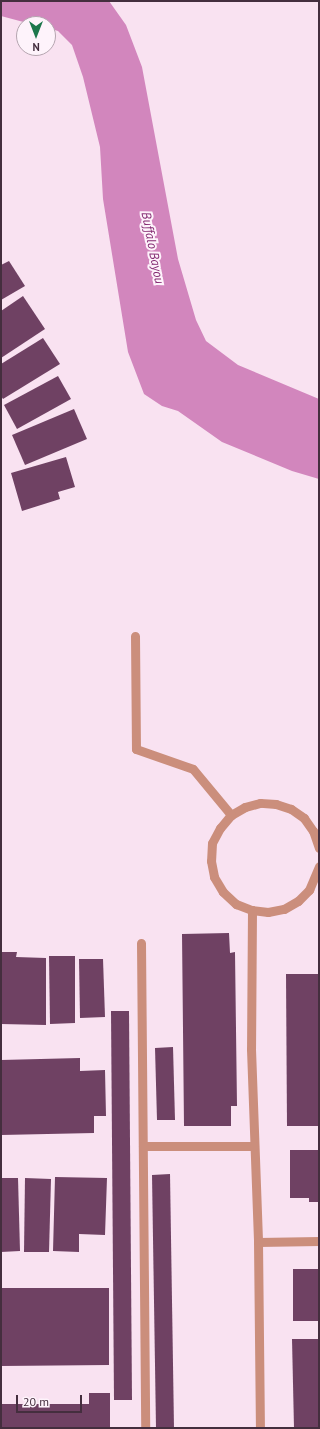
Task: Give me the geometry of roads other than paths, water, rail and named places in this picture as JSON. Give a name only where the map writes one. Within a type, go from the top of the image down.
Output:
[{"type":"lane","points":[[135,636],[136,749],[192,769],[231,815]]},
{"type":"lane","points":[[319,848],[313,831],[304,818],[291,809],[276,804],[260,803],[245,807],[231,815],[220,828],[212,843],[212,866],[214,877],[223,892],[236,904],[252,910],[268,912],[284,909],[298,901],[309,890],[319,866]]},
{"type":"lane","points":[[252,910],[251,1049],[258,1242],[260,1428]]},
{"type":"lane","points":[[141,943],[145,1428]]},
{"type":"lane","points":[[143,1146],[254,1146]]},
{"type":"lane","points":[[258,1242],[319,1241]]},
{"type":"water","name":"Buffalo Bayou","points":[[1,1],[109,1],[126,25],[142,67],[178,259],[196,320],[206,341],[238,365],[319,399],[319,479],[292,471],[222,442],[178,411],[162,406],[144,394],[128,352],[103,199],[100,147],[83,77],[72,45],[56,30],[56,16],[16,16],[16,20],[1,16]]}]
